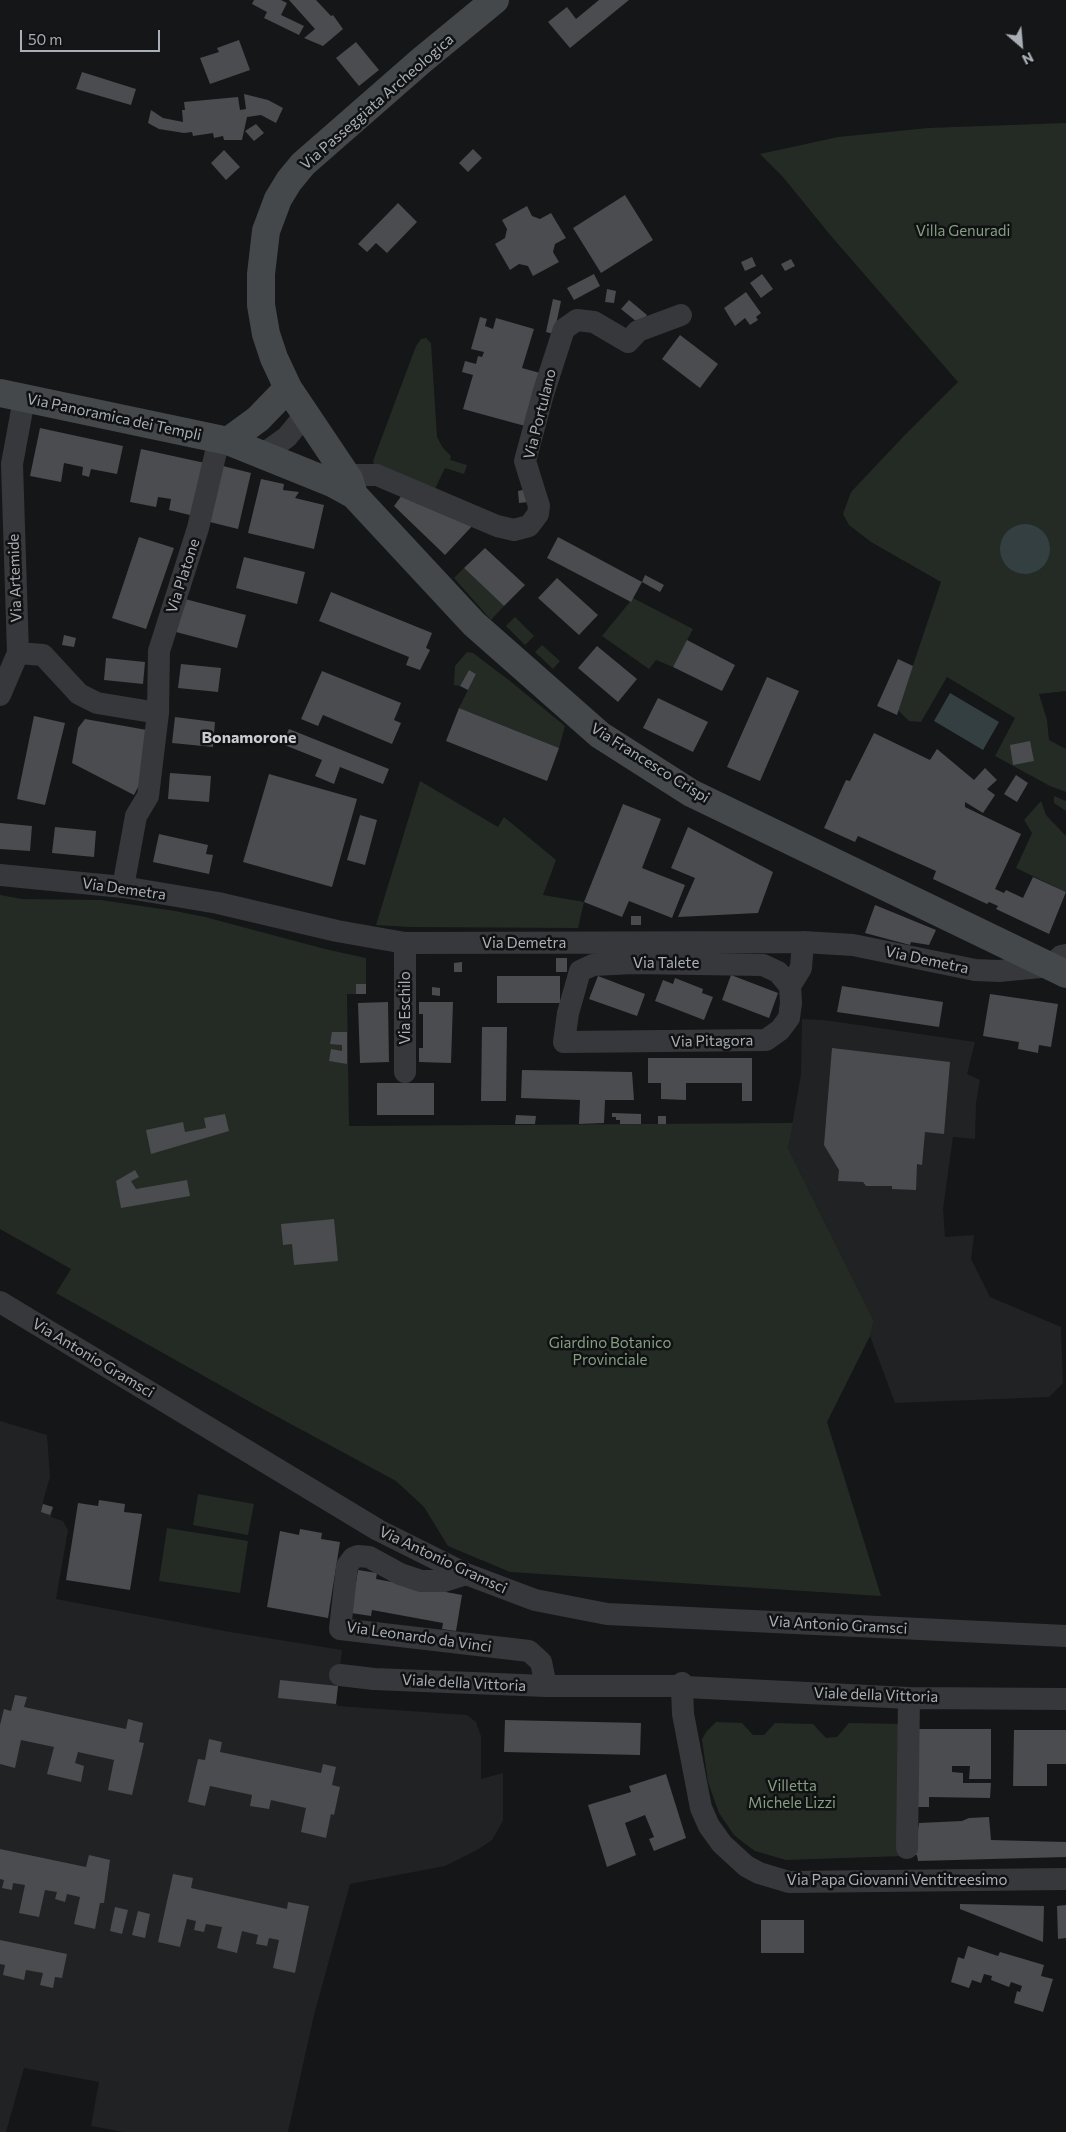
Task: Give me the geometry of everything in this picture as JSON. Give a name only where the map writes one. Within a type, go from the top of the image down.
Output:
[{"type":"main road","name":"Via Passeggiata Archeologica","points":[[288,388],[274,358],[266,334],[261,305],[260,274],[264,239],[278,200],[289,181],[303,164],[422,60],[495,0]]},
{"type":"main road","name":"Via Francesco Crispi","points":[[288,388],[352,487],[474,624],[600,735],[691,793],[1061,965]]},
{"type":"main road","points":[[223,440],[258,419],[288,388]]},
{"type":"main road","name":"Via Panoramica dei Templi","points":[[12,396],[223,440],[332,483],[352,487]]},
{"type":"street","name":"Via Portulano","points":[[352,487],[357,475],[377,475],[497,526],[514,530],[529,526],[538,514],[539,506],[525,461],[543,394],[564,329],[577,320],[594,322],[628,342],[638,331],[680,315]]},
{"type":"street","name":"Via Artemide","points":[[0,695],[18,653],[12,464],[9,429],[12,396]]},
{"type":"street","points":[[262,455],[287,437],[305,415]]},
{"type":"street","name":"Via Platone","points":[[123,887],[136,816],[148,796],[158,714],[159,651],[198,528],[223,440]]},
{"type":"street","points":[[18,653],[43,655],[79,694],[97,703],[158,714]]},
{"type":"street","name":"Via Demetra","points":[[0,875],[123,887],[218,903],[337,931],[405,943],[803,942],[852,945],[975,970],[999,971],[1061,965]]},
{"type":"street","name":"Via Pitagora","points":[[636,1042],[766,1040],[780,1030],[789,1018],[791,1003],[790,986],[801,968],[803,942]]},
{"type":"street","name":"Via Eschilo","points":[[405,943],[405,1072]]},
{"type":"street","name":"Via Talete","points":[[636,1042],[564,1042],[568,1013],[580,971],[593,965],[633,963],[763,965],[778,972],[790,986]]},
{"type":"street","name":"Via Antonio Gramsci","points":[[0,1302],[378,1530],[466,1574],[535,1600],[607,1614],[1066,1636]]},
{"type":"street","name":"Via Leonardo da Vinci","points":[[466,1574],[444,1581],[421,1581],[400,1574],[369,1556],[353,1558],[347,1566],[340,1629],[529,1651],[541,1662],[546,1686]]},
{"type":"street","name":"Viale della Vittoria","points":[[340,1675],[374,1679],[546,1686],[682,1688],[909,1698],[1066,1699]]},
{"type":"street","name":"Via Papa Giovanni Ventitreesimo","points":[[682,1688],[683,1714],[701,1808],[709,1826],[729,1852],[746,1866],[759,1873],[789,1882],[1066,1879]]},
{"type":"street","points":[[907,1848],[909,1698]]},
{"type":"shaded area","points":[[1020,524],[1030,524],[1043,531],[1050,544],[1050,554],[1043,567],[1030,574],[1020,574],[1011,570],[1004,563],[1000,554],[1000,544],[1004,535],[1011,528]]},
{"type":"shaded area","points":[[950,693],[999,722],[983,750],[934,721]]},
{"type":"shaded area","points":[[802,1019],[824,1020],[975,1042],[967,1074],[980,1080],[976,1103],[975,1139],[953,1137],[943,1209],[945,1237],[974,1235],[971,1259],[990,1297],[1061,1327],[1063,1383],[1049,1397],[895,1403],[870,1336],[874,1321],[788,1148],[801,1074]]},
{"type":"shaded area","points":[[0,1421],[47,1435],[50,1477],[43,1504],[53,1507],[51,1517],[63,1521],[68,1530],[56,1599],[230,1632],[342,1650],[336,1703],[338,1706],[467,1715],[476,1722],[481,1736],[481,1779],[503,1773],[503,1821],[492,1840],[445,1866],[350,1884],[314,2015],[288,2132],[123,2132],[91,2126],[99,2082],[24,2068],[6,2132],[0,2132]]},
{"type":"green space","name":"Villa Genuradi","points":[[1066,123],[1066,691],[1039,694],[1047,720],[1049,740],[1066,749],[1066,792],[1050,786],[995,756],[1015,718],[947,677],[921,722],[909,721],[898,710],[941,582],[871,542],[849,525],[843,514],[851,492],[958,382],[831,236],[783,177],[760,154],[838,137],[928,128]]},
{"type":"green space","points":[[426,338],[431,343],[437,437],[443,448],[451,456],[450,460],[467,465],[464,474],[445,468],[434,491],[375,467],[373,461],[416,346],[421,339]]},
{"type":"green space","points":[[464,568],[504,606],[491,620],[454,578]]},
{"type":"green space","points":[[633,598],[693,629],[673,667],[656,660],[649,669],[602,636]]},
{"type":"green space","points":[[515,617],[534,636],[525,645],[506,626]]},
{"type":"green space","points":[[542,645],[560,661],[553,669],[535,652]]},
{"type":"green space","points":[[467,652],[473,653],[565,726],[559,748],[459,708],[476,674],[469,670],[460,686],[454,685],[455,666]]},
{"type":"green space","points":[[420,781],[498,827],[504,817],[556,860],[543,895],[584,902],[578,928],[376,925]]},
{"type":"green space","points":[[1054,796],[1066,801],[1066,811],[1054,803]]},
{"type":"green space","points":[[1041,801],[1046,815],[1066,836],[1066,892],[1016,868],[1032,833],[1024,820]]},
{"type":"green space","name":"Giardino Botanico Provinciale","points":[[0,895],[22,899],[101,900],[175,911],[366,958],[366,994],[347,994],[349,1126],[793,1123],[788,1148],[874,1321],[870,1336],[827,1422],[881,1596],[510,1572],[448,1546],[424,1507],[396,1481],[56,1293],[71,1269],[0,1229]]},
{"type":"green space","points":[[198,1494],[254,1504],[248,1535],[193,1525]]},
{"type":"green space","points":[[167,1528],[248,1541],[240,1593],[159,1581]]},
{"type":"green space","name":"Villetta Michele Lizzi","points":[[716,1722],[742,1723],[753,1735],[764,1735],[775,1723],[813,1724],[826,1738],[837,1737],[849,1723],[902,1724],[902,1856],[786,1860],[755,1851],[734,1835],[719,1813],[708,1782],[702,1739]]},
{"type":"building","points":[[254,0],[281,0],[287,3],[281,15],[304,26],[299,35],[264,18],[267,12],[252,4]]},
{"type":"building","points":[[289,0],[316,0],[331,16],[333,15],[343,29],[323,46],[304,38],[315,29]]},
{"type":"building","points":[[599,0],[629,0],[570,48],[548,22],[567,7],[576,19]]},
{"type":"building","points":[[239,40],[250,70],[210,84],[200,58],[219,52],[217,48]]},
{"type":"building","points":[[356,42],[379,70],[359,86],[336,58]]},
{"type":"building","points":[[82,72],[136,89],[131,105],[76,89]]},
{"type":"building","points":[[244,94],[268,100],[283,108],[276,123],[261,115],[247,117],[242,140],[224,140],[223,136],[214,138],[213,133],[193,136],[192,132],[184,133],[159,129],[148,123],[151,110],[163,118],[183,122],[182,110],[185,110],[184,102],[238,97],[240,110],[246,109]]},
{"type":"building","points":[[256,124],[264,133],[254,141],[245,131]]},
{"type":"building","points":[[473,149],[482,158],[468,172],[459,163]]},
{"type":"building","points":[[224,150],[240,167],[226,180],[211,163]]},
{"type":"building","points":[[625,195],[653,240],[601,273],[573,228]]},
{"type":"building","points":[[398,203],[417,222],[387,253],[376,243],[367,252],[358,244]]},
{"type":"building","points":[[527,206],[532,216],[540,219],[551,213],[566,238],[555,244],[553,252],[559,262],[533,276],[528,266],[519,264],[510,270],[495,244],[505,238],[507,229],[502,220]]},
{"type":"building","points":[[752,257],[756,266],[745,271],[741,262]]},
{"type":"building","points":[[791,259],[795,266],[785,271],[781,264]]},
{"type":"building","points":[[594,274],[600,286],[574,300],[567,288]]},
{"type":"building","points":[[762,274],[773,289],[761,298],[750,283]]},
{"type":"building","points":[[607,289],[616,291],[614,303],[605,302]]},
{"type":"building","points":[[746,292],[761,313],[756,317],[758,320],[750,325],[745,318],[735,326],[724,308]]},
{"type":"building","points":[[553,299],[561,301],[554,334],[546,332]]},
{"type":"building","points":[[629,300],[647,315],[643,320],[637,322],[621,309]]},
{"type":"building","points":[[480,317],[487,319],[485,326],[493,329],[496,318],[534,329],[522,368],[540,373],[525,426],[463,409],[473,375],[462,372],[465,361],[476,364],[478,356],[482,357],[484,352],[471,349]]},
{"type":"building","points":[[680,335],[718,364],[700,388],[662,359]]},
{"type":"building","points":[[40,428],[123,446],[117,474],[91,469],[89,477],[82,475],[83,467],[64,463],[61,482],[30,476]]},
{"type":"building","points":[[141,449],[205,463],[194,516],[169,510],[171,499],[158,497],[156,507],[130,502]]},
{"type":"building","points":[[223,466],[251,473],[238,529],[210,522]]},
{"type":"building","points":[[261,479],[284,484],[283,490],[299,492],[295,498],[324,505],[314,549],[248,533]]},
{"type":"building","points":[[527,489],[528,502],[519,503],[518,491]]},
{"type":"building","points":[[405,491],[476,522],[445,555],[394,506]]},
{"type":"building","points":[[139,537],[174,548],[146,629],[112,618]]},
{"type":"building","points":[[558,537],[642,582],[631,602],[547,558]]},
{"type":"building","points":[[485,548],[525,585],[504,606],[464,568]]},
{"type":"building","points":[[244,557],[305,572],[297,604],[236,588]]},
{"type":"building","points":[[645,575],[664,585],[660,592],[642,582]]},
{"type":"building","points":[[557,578],[598,615],[579,635],[538,598]]},
{"type":"building","points":[[331,592],[432,633],[426,648],[430,650],[420,670],[406,665],[409,657],[319,621]]},
{"type":"building","points":[[185,599],[246,615],[237,648],[176,632]]},
{"type":"building","points":[[64,635],[76,638],[74,647],[62,645]]},
{"type":"building","points":[[687,640],[735,665],[722,691],[673,667]]},
{"type":"building","points":[[597,646],[637,679],[618,702],[578,668]]},
{"type":"building","points":[[106,658],[145,662],[143,684],[104,680]]},
{"type":"building","points":[[898,659],[913,666],[897,715],[877,706]]},
{"type":"building","points":[[181,664],[221,668],[218,692],[178,688]]},
{"type":"building","points":[[469,670],[476,674],[468,690],[460,686]]},
{"type":"building","points":[[322,671],[401,703],[394,720],[401,723],[392,744],[323,715],[318,726],[301,719]]},
{"type":"building","points":[[767,677],[799,691],[760,781],[727,767]]},
{"type":"building","points":[[658,698],[708,722],[693,752],[643,728]]},
{"type":"building","points":[[459,708],[559,748],[547,781],[446,741]]},
{"type":"building","points":[[34,716],[65,723],[45,805],[17,799]]},
{"type":"building","points":[[175,717],[215,722],[213,747],[172,743]]},
{"type":"building","points":[[85,719],[147,730],[142,779],[134,795],[72,763],[78,728]]},
{"type":"building","points":[[289,729],[389,769],[383,784],[340,767],[334,784],[315,776],[322,760],[282,744]]},
{"type":"building","points":[[874,733],[930,760],[937,749],[974,780],[985,768],[997,780],[987,789],[995,795],[983,813],[965,802],[965,807],[1021,834],[995,889],[1004,893],[1006,890],[1023,898],[1033,877],[1066,892],[1049,934],[996,909],[998,906],[989,902],[987,904],[933,879],[936,871],[858,836],[855,842],[824,828],[846,780],[850,781]]},
{"type":"building","points":[[1030,741],[1034,761],[1013,765],[1010,745]]},
{"type":"building","points":[[170,773],[211,776],[209,802],[168,799]]},
{"type":"building","points":[[269,774],[357,799],[332,887],[243,862]]},
{"type":"building","points":[[1016,775],[1028,783],[1017,802],[1004,794]]},
{"type":"building","points":[[623,804],[661,819],[642,868],[685,885],[672,918],[629,901],[622,917],[584,902]]},
{"type":"building","points":[[360,815],[377,820],[365,865],[347,860]]},
{"type":"building","points":[[0,823],[32,826],[30,851],[0,849]]},
{"type":"building","points":[[55,827],[96,831],[94,857],[52,853]]},
{"type":"building","points":[[688,827],[773,872],[758,913],[678,917],[695,878],[671,868]]},
{"type":"building","points":[[159,834],[208,845],[206,854],[213,855],[209,874],[153,862]]},
{"type":"building","points":[[875,905],[936,930],[929,945],[911,942],[910,945],[865,933]]},
{"type":"building","points":[[631,916],[641,916],[641,925],[631,925]]},
{"type":"building","points":[[556,958],[567,958],[567,972],[556,972]]},
{"type":"building","points":[[462,962],[462,972],[454,972],[454,963]]},
{"type":"building","points":[[731,975],[778,993],[769,1018],[722,1000]]},
{"type":"building","points":[[497,976],[560,976],[560,1003],[497,1003]]},
{"type":"building","points":[[598,976],[645,994],[637,1016],[589,999]]},
{"type":"building","points":[[675,978],[703,989],[702,993],[713,997],[704,1020],[655,1001],[663,980],[673,984]]},
{"type":"building","points":[[356,984],[366,984],[366,994],[356,994]]},
{"type":"building","points":[[842,986],[943,1002],[939,1027],[837,1012]]},
{"type":"building","points":[[432,987],[440,988],[440,996],[432,995]]},
{"type":"building","points":[[990,994],[1058,1004],[1051,1047],[1039,1045],[1038,1053],[1018,1049],[1019,1042],[983,1036]]},
{"type":"building","points":[[388,1002],[389,1062],[360,1063],[358,1003]]},
{"type":"building","points":[[419,1002],[453,1002],[451,1063],[419,1062],[419,1048],[423,1048],[423,1014],[419,1014]]},
{"type":"building","points":[[482,1027],[507,1027],[506,1101],[481,1101]]},
{"type":"building","points":[[332,1032],[347,1032],[347,1064],[329,1061],[331,1049],[342,1051],[342,1045],[330,1044]]},
{"type":"building","points":[[832,1048],[950,1062],[944,1134],[925,1132],[922,1165],[917,1164],[916,1190],[892,1189],[892,1186],[866,1186],[863,1182],[838,1181],[839,1170],[824,1145]]},
{"type":"building","points":[[648,1058],[752,1058],[752,1101],[742,1101],[742,1083],[686,1083],[686,1100],[661,1099],[661,1083],[648,1083]]},
{"type":"building","points":[[522,1070],[632,1072],[634,1100],[605,1100],[604,1123],[579,1124],[580,1100],[521,1098]]},
{"type":"building","points":[[377,1083],[434,1083],[434,1115],[377,1115]]},
{"type":"building","points":[[612,1113],[641,1114],[641,1124],[620,1124],[620,1120],[612,1117]]},
{"type":"building","points":[[225,1114],[229,1131],[151,1154],[146,1130],[183,1122],[185,1132],[206,1128],[204,1118]]},
{"type":"building","points":[[516,1115],[536,1116],[535,1124],[515,1124]]},
{"type":"building","points":[[658,1116],[666,1116],[666,1124],[658,1124]]},
{"type":"building","points":[[135,1170],[139,1177],[131,1181],[136,1189],[187,1180],[190,1196],[121,1208],[116,1181]]},
{"type":"building","points":[[334,1219],[338,1261],[294,1265],[292,1244],[283,1245],[281,1224]]},
{"type":"building","points":[[99,1500],[125,1504],[124,1512],[142,1514],[130,1590],[66,1580],[78,1503],[98,1506]]},
{"type":"building","points":[[43,1504],[53,1507],[50,1515],[41,1512]]},
{"type":"building","points":[[300,1529],[322,1533],[321,1539],[340,1542],[328,1618],[267,1607],[280,1531],[299,1535]]},
{"type":"building","points":[[358,1570],[377,1573],[376,1579],[462,1595],[456,1631],[442,1629],[443,1623],[372,1610],[371,1616],[351,1613]]},
{"type":"building","points":[[280,1680],[338,1686],[336,1704],[278,1698]]},
{"type":"building","points":[[15,1695],[27,1697],[24,1707],[126,1729],[128,1719],[143,1723],[139,1742],[144,1743],[132,1795],[108,1790],[114,1760],[78,1752],[75,1763],[84,1766],[81,1782],[47,1774],[54,1747],[21,1740],[15,1768],[0,1764],[0,1725],[4,1709],[11,1711]]},
{"type":"building","points":[[505,1720],[641,1723],[640,1755],[504,1752]]},
{"type":"building","points":[[919,1729],[991,1729],[991,1779],[969,1779],[970,1766],[952,1766],[952,1772],[963,1773],[963,1783],[991,1783],[990,1798],[929,1797],[929,1807],[917,1807]]},
{"type":"building","points":[[1014,1730],[1066,1730],[1066,1764],[1047,1764],[1047,1786],[1013,1786]]},
{"type":"building","points":[[209,1739],[222,1742],[220,1752],[321,1773],[323,1764],[336,1767],[332,1785],[340,1787],[334,1815],[331,1814],[326,1838],[301,1832],[306,1808],[271,1800],[269,1809],[250,1806],[252,1795],[210,1786],[205,1806],[188,1802],[198,1759],[205,1760]]},
{"type":"building","points":[[666,1774],[686,1838],[654,1851],[649,1839],[654,1837],[645,1815],[625,1823],[636,1855],[607,1867],[588,1805],[631,1792],[629,1786]]},
{"type":"building","points":[[989,1817],[991,1840],[1066,1842],[1066,1857],[918,1861],[917,1855],[914,1855],[919,1823],[962,1821],[969,1818]]},
{"type":"building","points":[[0,1849],[86,1867],[89,1855],[110,1860],[104,1903],[100,1903],[95,1929],[74,1924],[80,1897],[67,1894],[65,1902],[55,1899],[57,1892],[45,1890],[39,1917],[19,1913],[25,1885],[13,1883],[12,1890],[2,1888],[4,1880],[0,1879]]},
{"type":"building","points":[[173,1874],[193,1878],[191,1888],[287,1909],[288,1902],[309,1906],[295,1973],[273,1968],[279,1940],[269,1938],[267,1946],[256,1944],[258,1935],[242,1931],[237,1953],[217,1948],[222,1927],[206,1924],[204,1932],[194,1930],[196,1921],[187,1919],[180,1947],[158,1942]]},
{"type":"building","points":[[960,1904],[1044,1906],[1043,1942],[960,1909]]},
{"type":"building","points":[[1066,1905],[1066,1938],[1058,1939],[1057,1906]]},
{"type":"building","points":[[115,1907],[128,1910],[122,1934],[110,1931]]},
{"type":"building","points":[[138,1911],[150,1914],[145,1938],[132,1935]]},
{"type":"building","points":[[761,1920],[804,1920],[804,1953],[761,1953]]},
{"type":"building","points":[[0,1940],[67,1954],[62,1978],[55,1977],[53,1988],[40,1985],[43,1973],[26,1970],[24,1980],[3,1975],[5,1965],[0,1964]]},
{"type":"building","points":[[968,1946],[998,1956],[1000,1952],[1044,1965],[1041,1976],[1053,1979],[1043,2012],[1014,2003],[1017,1991],[1020,1992],[1022,1986],[1011,1982],[1009,1987],[991,1980],[992,1976],[984,1974],[981,1983],[972,1980],[969,1988],[951,1982],[958,1957],[964,1959]]},
{"type":"district","name":"Bonamorone","points":[[249,738]]}]
